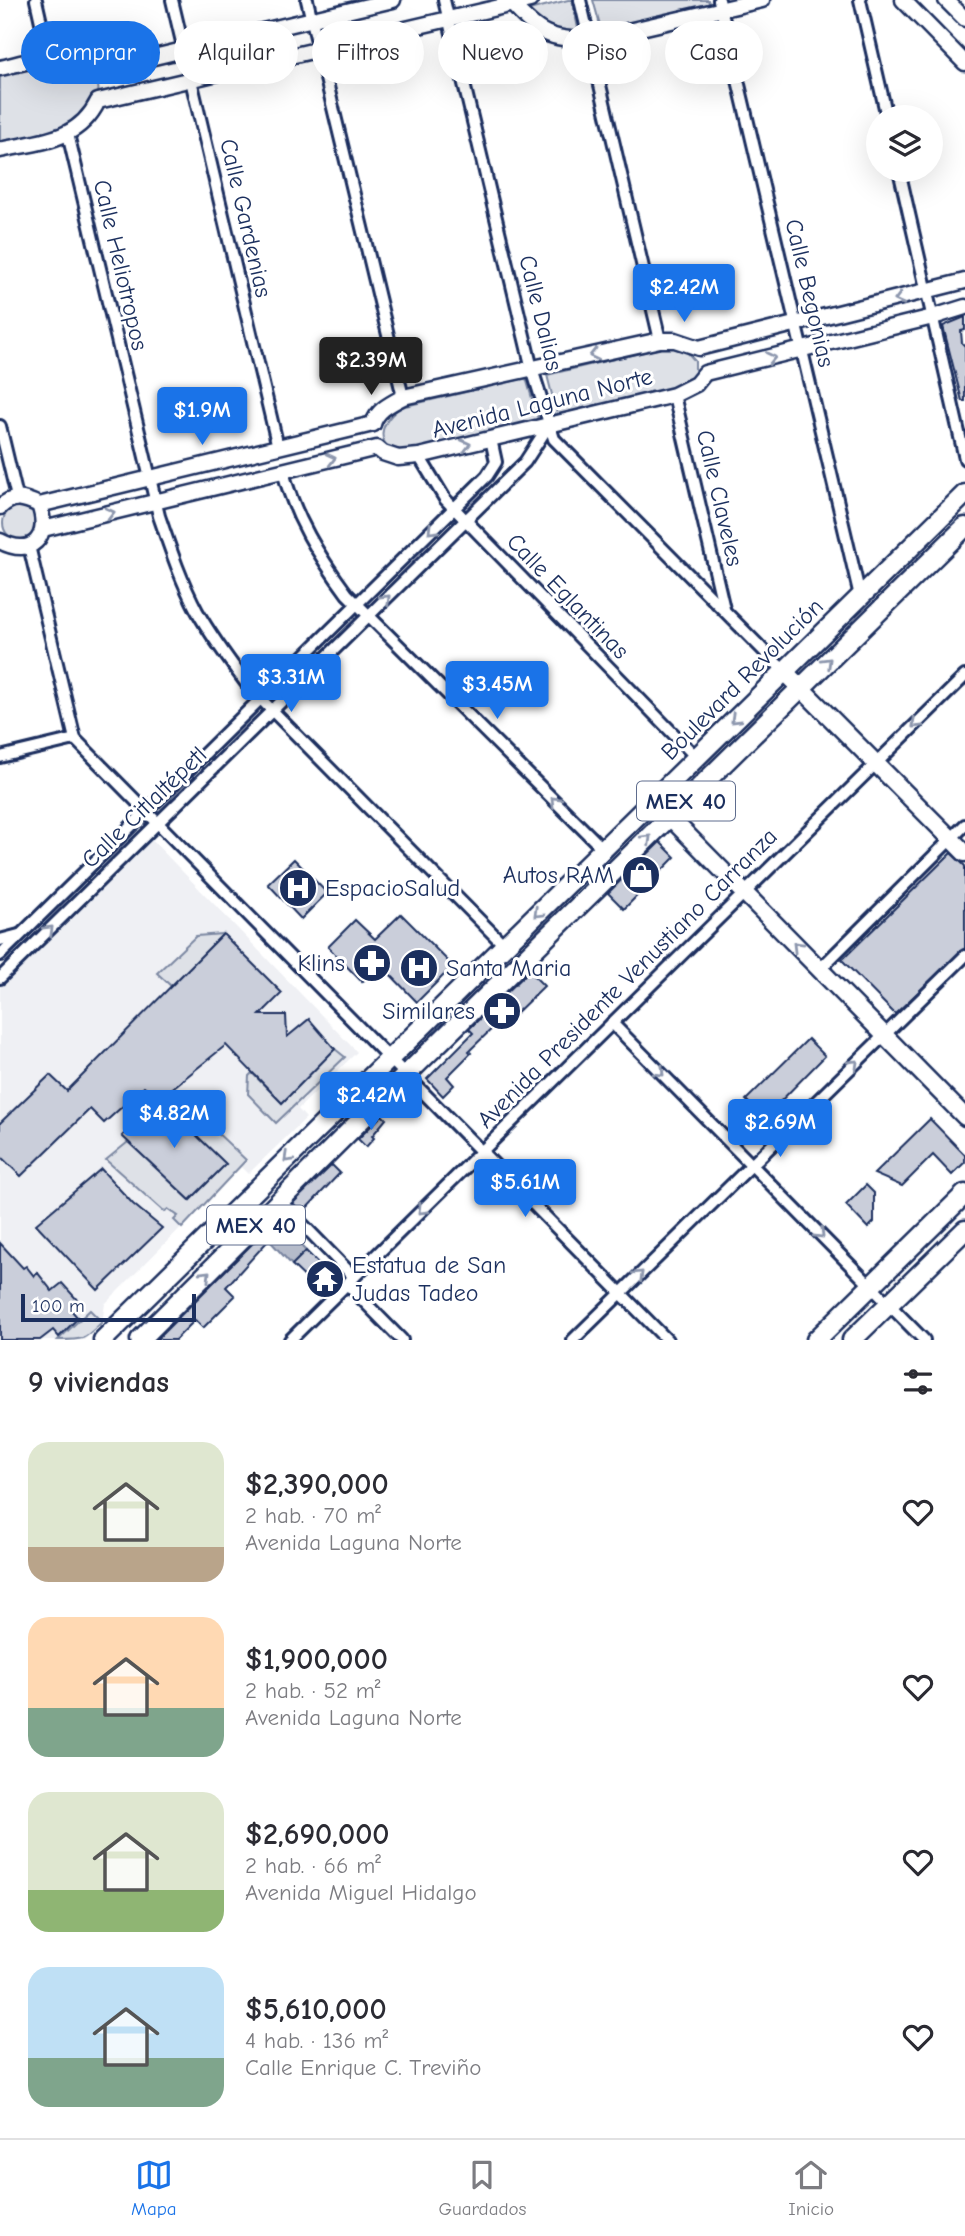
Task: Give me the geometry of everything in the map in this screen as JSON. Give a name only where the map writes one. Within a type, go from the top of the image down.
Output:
[{"type":"main road","name":"Boulevard Revolución","points":[[103,1340],[965,494]]},
{"type":"main road","name":"MEX 40","points":[[141,1340],[406,1075],[965,527]]},
{"type":"main road","points":[[784,671],[965,853]]},
{"type":"main road","points":[[654,800],[965,1117]]},
{"type":"main road","points":[[816,1340],[965,1194]]},
{"type":"main road","points":[[852,1340],[965,1230]]},
{"type":"street","points":[[36,0],[41,21]]},
{"type":"street","name":"Calle Gardenias","points":[[172,0],[177,21]]},
{"type":"street","points":[[307,0],[312,19]]},
{"type":"street","points":[[298,22],[393,0]]},
{"type":"street","name":"Calle Dalias","points":[[444,0],[532,369],[554,439],[784,671]]},
{"type":"street","points":[[424,25],[511,2],[530,0]]},
{"type":"street","points":[[580,0],[585,21]]},
{"type":"street","points":[[651,23],[720,5],[762,0]]},
{"type":"street","points":[[860,0],[884,105]]},
{"type":"street","points":[[903,0],[965,63]]},
{"type":"street","points":[[946,0],[965,19]]},
{"type":"street","points":[[511,2],[534,27],[548,36],[562,40]]},
{"type":"street","name":"Calle Begonias","points":[[720,5],[860,596]]},
{"type":"street","points":[[0,68],[21,64]]},
{"type":"street","points":[[98,101],[174,83]]},
{"type":"street","points":[[0,150],[68,134],[78,128],[91,115],[98,101],[98,84]]},
{"type":"street","name":"Calle Gardenias","points":[[192,84],[278,447]]},
{"type":"street","points":[[327,84],[403,397]]},
{"type":"street","points":[[599,84],[660,340]]},
{"type":"street","name":"Calle Heliotropos","points":[[68,134],[155,502],[177,569],[197,611],[215,642],[260,699],[505,946]]},
{"type":"street","points":[[902,182],[965,458]]},
{"type":"street","name":"Avenida Laguna Norte","points":[[373,424],[375,416],[386,406],[403,397],[660,340],[675,340],[699,348],[965,281]]},
{"type":"street","name":"Avenida Laguna Norte","points":[[43,529],[377,448],[398,458],[419,456],[674,395],[695,384],[705,373],[965,307]]},
{"type":"street","points":[[699,348],[705,373]]},
{"type":"street","name":"Calle Claveles","points":[[674,395],[725,612]]},
{"type":"street","points":[[0,507],[8,500],[17,498],[39,505],[373,424],[377,448]]},
{"type":"street","name":"Calle Citlaltépetl","points":[[0,978],[525,462],[549,425]]},
{"type":"street","points":[[0,426],[17,498]]},
{"type":"street","name":"Calle Citlaltépetl","points":[[0,955],[493,468],[496,456],[491,439]]},
{"type":"street","name":"Calle Eglantinas","points":[[419,456],[445,499],[696,757]]},
{"type":"street","points":[[284,471],[290,498],[316,549],[347,594],[603,849]]},
{"type":"street","points":[[0,541],[18,548],[29,546],[37,540],[44,522],[39,505]]},
{"type":"street","points":[[29,546],[75,739],[388,1060],[406,1075],[667,1340]]},
{"type":"street","name":"Avenida Presidente Venustiano Carranza","points":[[290,1340],[965,676]]},
{"type":"street","points":[[0,757],[75,739]]},
{"type":"street","points":[[820,969],[965,825]]},
{"type":"street","points":[[0,940],[21,934]]},
{"type":"street","points":[[573,1340],[965,956]]},
{"type":"street","points":[[612,1023],[924,1340]]},
{"type":"street","points":[[280,1201],[402,1340]]},
{"type":"shaded area","points":[[572,0],[576,21],[562,21],[562,33],[558,33],[548,26],[548,21],[540,21],[525,11]]},
{"type":"shaded area","points":[[593,0],[708,0],[710,5],[646,21],[599,21]]},
{"type":"shaded area","points":[[21,65],[21,84],[97,84],[97,96],[84,119],[74,128],[0,149],[0,70]]},
{"type":"shaded area","points":[[669,346],[687,352],[695,361],[695,376],[688,385],[559,422],[547,375]]},
{"type":"shaded area","points":[[526,378],[540,426],[422,457],[405,456],[395,452],[384,441],[385,425],[401,407]]},
{"type":"shaded area","points":[[20,506],[32,511],[37,523],[32,535],[20,540],[8,535],[3,523],[8,511]]},
{"type":"shaded area","points":[[149,837],[357,1052],[298,1109],[306,1118],[248,1174],[241,1167],[105,1304],[102,1322],[84,1340],[0,1340],[0,981]]},
{"type":"shaded area","points":[[223,934],[171,986],[157,973],[196,936]]},
{"type":"shaded area","points":[[335,1049],[345,1057],[276,1123],[248,1094],[249,1076],[252,1073],[282,1103]]},
{"type":"shaded area","points":[[194,1111],[246,1160],[182,1228],[174,1220],[178,1216],[168,1209],[164,1212],[106,1160],[128,1142],[190,1200],[226,1164],[182,1122]]},
{"type":"shaded area","points":[[90,1310],[102,1322],[96,1328],[83,1338],[58,1340]]},
{"type":"water","points":[[284,1228],[306,1251],[292,1265],[270,1241]]},
{"type":"building","points":[[965,317],[965,330],[961,331],[962,343],[965,346],[965,401],[962,401],[943,326]]},
{"type":"building","name":"Autos RAM","points":[[660,842],[675,857],[624,909],[608,893]]},
{"type":"building","points":[[951,853],[965,866],[965,948],[895,1014],[842,960]]},
{"type":"building","name":"EspacioSalud","points":[[294,859],[327,893],[301,919],[268,884]]},
{"type":"building","points":[[401,914],[453,966],[417,1002],[386,970],[380,976],[374,970],[362,982],[328,947],[355,920],[375,939]]},
{"type":"building","points":[[223,934],[282,993],[260,1015],[286,1015],[287,1037],[309,1019],[335,1049],[282,1103],[226,1045],[159,1099],[144,1087],[104,1123],[90,1109],[21,1176],[0,1156],[0,1123],[50,1075],[67,1091]]},
{"type":"building","points":[[529,971],[544,986],[505,1024],[501,1020],[469,1051],[471,1053],[447,1077],[454,1085],[443,1096],[427,1079],[473,1033],[469,1029]]},
{"type":"building","points":[[808,1039],[825,1056],[764,1118],[746,1100]]},
{"type":"building","points":[[159,1099],[226,1164],[190,1200],[122,1136]]},
{"type":"building","points":[[382,1115],[386,1119],[366,1147],[358,1139]]},
{"type":"building","points":[[930,1119],[965,1155],[965,1162],[952,1175],[933,1155],[902,1186],[874,1174]]},
{"type":"building","points":[[332,1165],[340,1173],[302,1213],[293,1203]]},
{"type":"building","points":[[101,1169],[133,1204],[162,1228],[98,1290],[36,1224]]},
{"type":"building","points":[[866,1185],[874,1193],[874,1222],[868,1228],[846,1205]]},
{"type":"building","points":[[282,1214],[287,1220],[226,1287],[235,1296],[203,1328],[195,1320],[175,1340],[156,1340]]},
{"type":"building","points":[[0,1243],[23,1268],[26,1266],[34,1276],[37,1272],[52,1291],[62,1283],[80,1303],[72,1311],[78,1318],[59,1337],[53,1330],[40,1340],[0,1340]]},
{"type":"building","points":[[306,1251],[325,1270],[312,1284],[292,1265]]},
{"type":"place","name":"Autos RAM","points":[[641,875]]},
{"type":"place","name":"EspacioSalud","points":[[298,888]]},
{"type":"place","name":"Klins","points":[[372,963]]},
{"type":"place","name":"Santa Maria","points":[[419,968]]},
{"type":"place","name":"Similares","points":[[502,1011]]},
{"type":"place","name":"Estatua de San Judas Tadeo","points":[[325,1279]]}]
